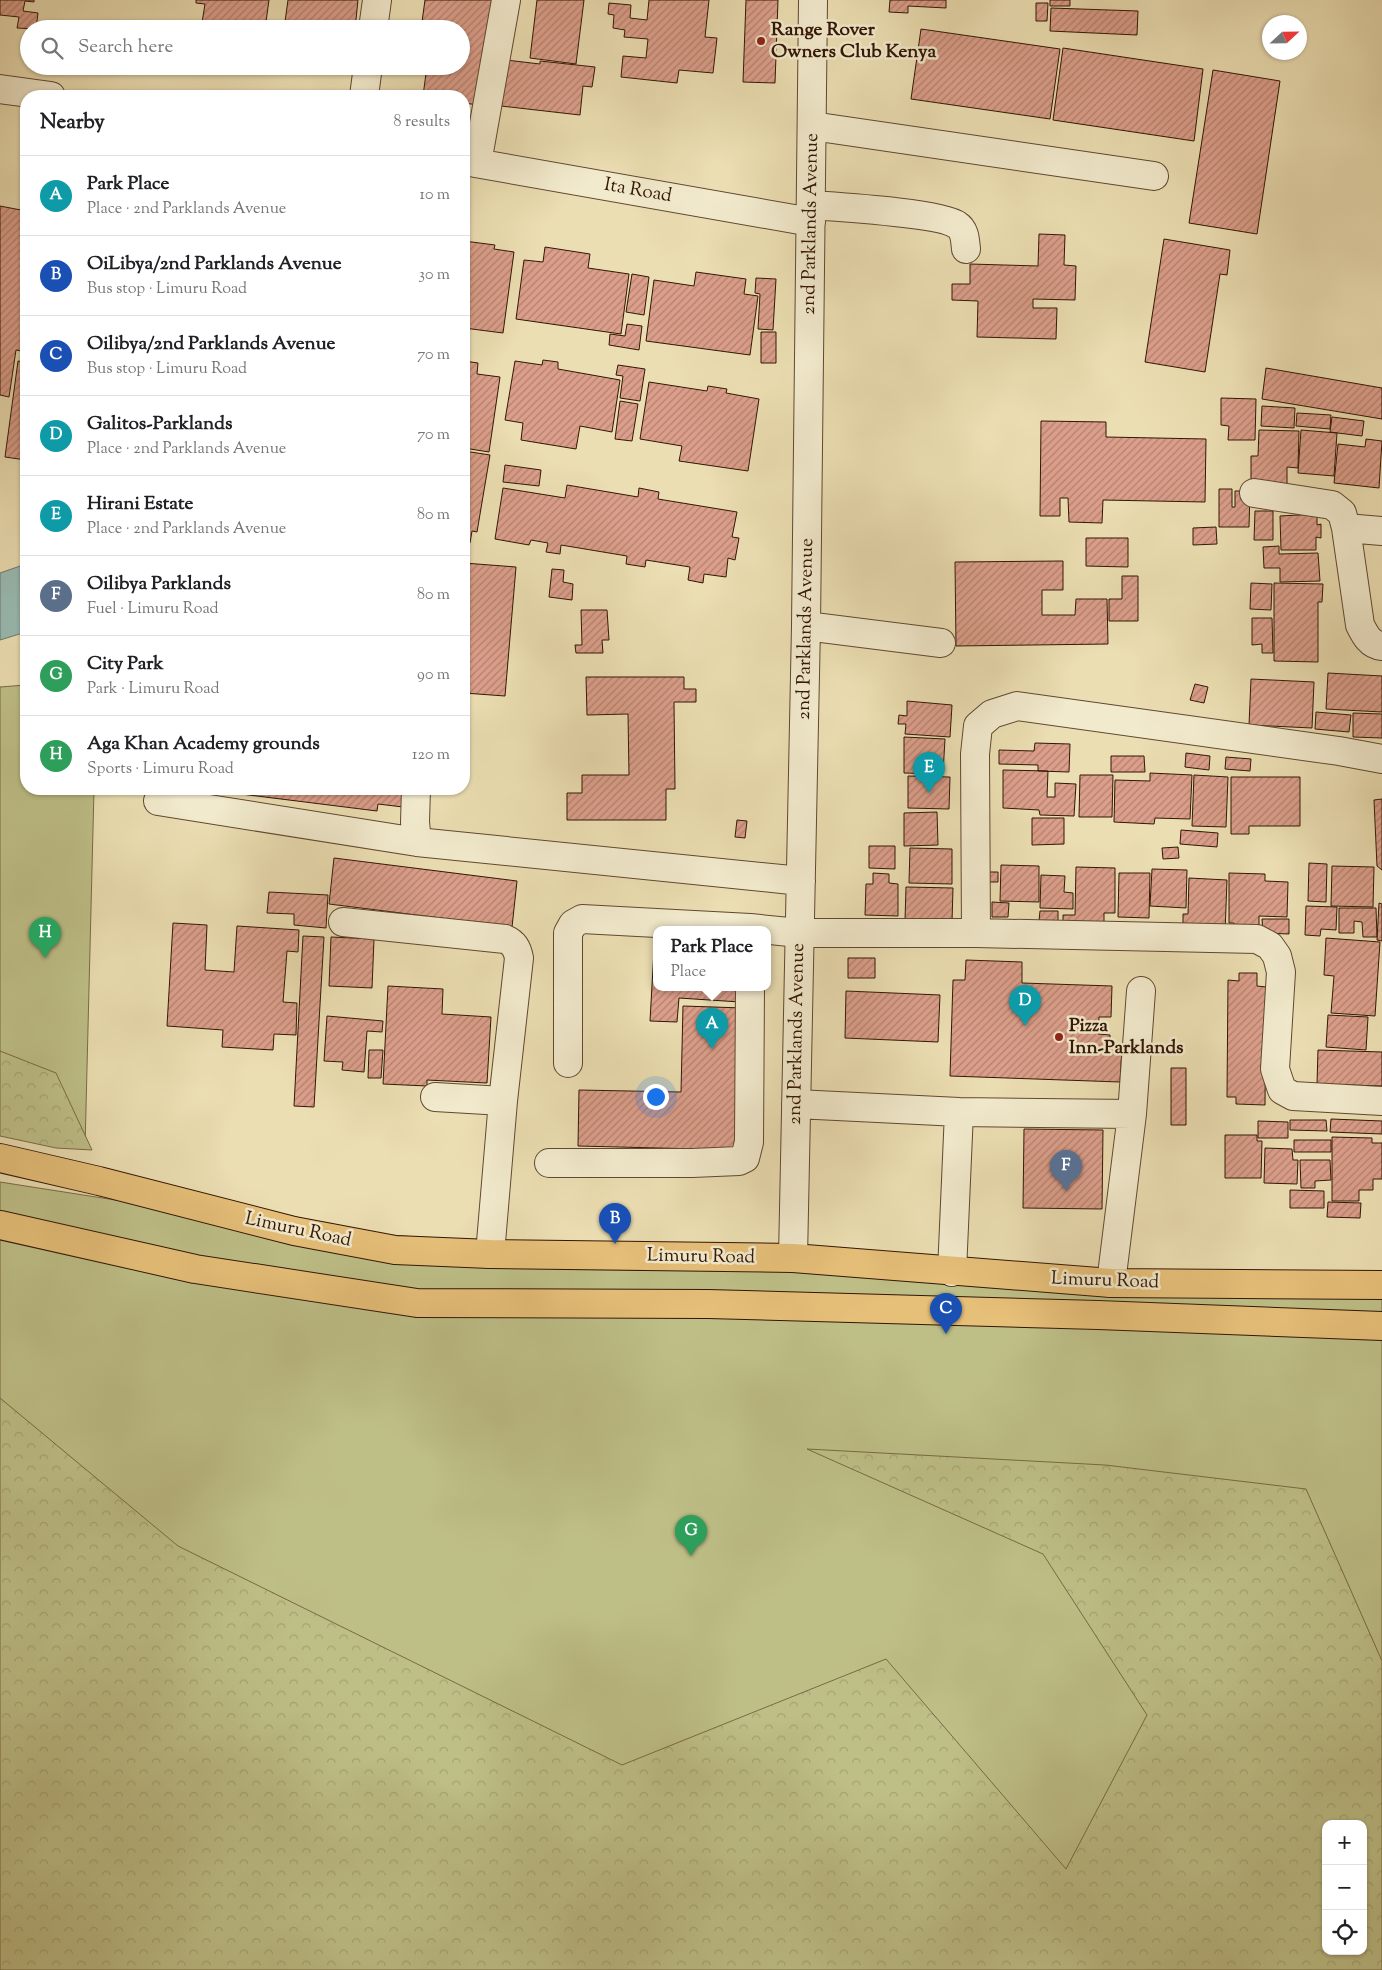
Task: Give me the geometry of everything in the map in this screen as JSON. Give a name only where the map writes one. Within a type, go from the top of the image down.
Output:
[{"type":"main road","name":"Limuru Road","points":[[0,1158],[99,1181],[294,1231],[395,1250],[490,1254],[793,1258],[1111,1284],[1382,1285]]},
{"type":"main road","name":"Limuru Road","points":[[0,1225],[196,1269],[417,1303],[708,1304],[1382,1326]]},
{"type":"street","points":[[374,20],[376,0]]},
{"type":"street","points":[[470,162],[506,0]]},
{"type":"street","name":"2nd Parklands Avenue","points":[[793,1258],[806,626],[814,0]]},
{"type":"street","points":[[365,90],[367,75]]},
{"type":"street","points":[[0,89],[20,92]]},
{"type":"street","points":[[812,126],[1154,176]]},
{"type":"street","name":"Ita Road","points":[[470,162],[811,213],[914,215],[947,220],[963,230],[966,249]]},
{"type":"street","points":[[1254,493],[1332,505],[1342,513],[1346,528],[1360,625],[1366,637],[1377,646],[1382,646]]},
{"type":"street","points":[[1346,528],[1382,531]]},
{"type":"street","points":[[806,626],[942,643]]},
{"type":"street","points":[[976,933],[975,754],[978,726],[992,714],[1017,706],[1382,759]]},
{"type":"street","points":[[416,795],[417,842]]},
{"type":"street","points":[[158,801],[417,842],[801,881]]},
{"type":"street","points":[[568,1063],[568,933],[573,924],[582,919],[700,926]]},
{"type":"street","points":[[344,922],[497,938],[512,942],[518,949],[519,958],[503,1101],[490,1254]]},
{"type":"street","points":[[771,931],[799,933],[976,933],[1257,939],[1270,946],[1277,956],[1281,972],[1274,1070],[1282,1090],[1293,1096],[1382,1102]]},
{"type":"street","points":[[549,1163],[692,1163],[739,1161],[745,1158],[749,1142],[750,991]]},
{"type":"street","points":[[1111,1284],[1132,1114],[1141,991]]},
{"type":"street","points":[[435,1097],[503,1101]]},
{"type":"street","points":[[796,1104],[959,1112],[1132,1114]]},
{"type":"street","points":[[952,1272],[959,1112]]},
{"type":"green space","points":[[20,685],[20,795],[94,795],[85,1148],[0,1127],[0,687]]},
{"type":"green space","points":[[0,1051],[56,1073],[92,1150],[56,1148],[0,1136]]},
{"type":"green space","points":[[0,1182],[301,1229],[782,1262],[1382,1288],[1382,1970],[0,1970]]},
{"type":"green space","points":[[0,1398],[178,1546],[622,1765],[886,1659],[1066,1869],[1147,1715],[1043,1554],[807,1449],[1105,1465],[1306,1489],[1382,1661],[1382,1970],[0,1970]]},
{"type":"water","points":[[20,566],[20,634],[0,640],[0,573]]},
{"type":"building","points":[[0,0],[34,0],[34,2],[25,1],[23,11],[38,13],[37,20],[20,20],[20,28],[17,28],[19,17],[0,15]]},
{"type":"building","points":[[196,0],[269,0],[266,20],[202,20],[205,4],[196,3]]},
{"type":"building","points":[[288,0],[358,0],[356,20],[285,20]]},
{"type":"building","points":[[425,0],[500,0],[486,106],[470,104],[470,90],[424,90],[426,75],[470,75],[470,20],[422,20]]},
{"type":"building","points":[[537,0],[584,0],[576,64],[530,58]]},
{"type":"building","points":[[649,0],[709,0],[705,37],[717,38],[713,73],[679,70],[677,83],[621,77],[623,56],[646,58],[648,39],[624,37],[625,30],[613,28],[614,15],[608,14],[609,3],[631,5],[630,18],[647,20]]},
{"type":"building","name":"Range Rover Owners Club Kenya","points":[[746,0],[778,0],[775,83],[743,82]]},
{"type":"building","points":[[890,0],[946,0],[946,8],[908,6],[908,13],[889,12]]},
{"type":"building","points":[[1050,0],[1070,0],[1070,6],[1050,6]]},
{"type":"building","points":[[1036,3],[1048,3],[1047,21],[1036,21]]},
{"type":"building","points":[[1051,8],[1138,11],[1137,35],[1050,31]]},
{"type":"building","points":[[921,29],[1060,49],[1050,119],[911,99]]},
{"type":"building","points":[[1063,48],[1203,69],[1194,141],[1053,120]]},
{"type":"building","points":[[506,60],[540,64],[540,61],[595,67],[592,87],[583,86],[580,115],[501,106]]},
{"type":"building","points":[[1213,70],[1280,81],[1257,234],[1189,223]]},
{"type":"building","points":[[0,206],[20,210],[20,351],[16,350],[9,397],[0,395]]},
{"type":"building","points":[[1039,234],[1065,235],[1064,265],[1076,266],[1075,300],[1033,299],[1033,308],[1057,308],[1056,339],[977,337],[978,301],[952,300],[952,284],[970,284],[970,264],[1038,266]]},
{"type":"building","points":[[1164,239],[1230,250],[1227,275],[1220,274],[1205,372],[1145,362]]},
{"type":"building","points":[[470,242],[495,245],[494,249],[514,252],[503,333],[470,329]]},
{"type":"building","points":[[545,247],[590,254],[588,268],[629,274],[621,334],[516,319],[524,260],[543,262]]},
{"type":"building","points":[[696,272],[746,279],[744,294],[758,296],[750,355],[646,341],[654,280],[694,286]]},
{"type":"building","points":[[632,274],[649,277],[644,315],[626,312]]},
{"type":"building","points":[[756,278],[776,279],[773,330],[758,329],[760,294],[755,293]]},
{"type":"building","points":[[627,324],[642,326],[639,350],[609,345],[610,334],[625,336]]},
{"type":"building","points":[[761,332],[776,332],[776,363],[761,363]]},
{"type":"building","points":[[543,360],[558,362],[558,369],[620,380],[612,432],[580,426],[576,449],[521,440],[523,423],[505,420],[515,361],[542,365]]},
{"type":"building","points":[[18,361],[20,361],[20,459],[5,457]]},
{"type":"building","points":[[470,362],[478,363],[477,374],[500,377],[489,452],[470,449]]},
{"type":"building","points":[[618,365],[645,369],[640,401],[620,398],[623,376],[616,375]]},
{"type":"building","points":[[1266,368],[1382,388],[1382,419],[1262,399]]},
{"type":"building","points":[[649,382],[707,391],[708,386],[727,389],[726,393],[759,399],[748,471],[679,461],[682,446],[640,439]]},
{"type":"building","points":[[1221,398],[1256,399],[1255,440],[1228,440],[1229,426],[1221,425]]},
{"type":"building","points":[[620,401],[638,404],[632,441],[615,439]]},
{"type":"building","points":[[1262,406],[1295,408],[1294,428],[1261,426]]},
{"type":"building","points":[[1297,413],[1331,415],[1330,429],[1296,426]]},
{"type":"building","points":[[1332,417],[1364,421],[1362,436],[1330,432]]},
{"type":"building","points":[[1041,421],[1106,422],[1106,437],[1206,439],[1205,502],[1103,500],[1102,523],[1069,522],[1068,498],[1060,498],[1060,516],[1040,516]]},
{"type":"building","points":[[1259,430],[1299,431],[1298,468],[1287,467],[1287,484],[1251,483],[1251,456],[1258,456]]},
{"type":"building","points":[[1301,430],[1337,433],[1334,476],[1298,473]]},
{"type":"building","points":[[1366,439],[1382,441],[1379,488],[1334,483],[1338,444],[1365,447]]},
{"type":"building","points":[[470,452],[490,455],[477,532],[472,531],[470,543]]},
{"type":"building","points":[[505,465],[541,470],[539,486],[503,482]]},
{"type":"building","points":[[567,485],[638,497],[639,488],[659,492],[658,499],[737,512],[732,537],[739,538],[735,560],[728,558],[726,577],[704,574],[703,583],[688,580],[690,567],[646,560],[645,567],[626,564],[627,556],[561,545],[560,554],[546,552],[548,543],[531,540],[529,545],[495,539],[503,488],[565,498]]},
{"type":"building","points":[[1219,489],[1232,489],[1232,507],[1235,507],[1235,491],[1250,491],[1249,527],[1219,527]]},
{"type":"building","points":[[1255,511],[1273,511],[1273,540],[1254,540]]},
{"type":"building","points":[[1317,514],[1317,525],[1321,524],[1321,538],[1316,537],[1316,550],[1281,550],[1280,516]]},
{"type":"building","points":[[1216,527],[1217,544],[1193,545],[1193,528]]},
{"type":"building","points":[[1086,538],[1128,538],[1128,567],[1086,566]]},
{"type":"building","points":[[1279,546],[1279,554],[1318,553],[1320,581],[1280,582],[1280,568],[1264,568],[1263,547]]},
{"type":"building","points":[[1063,561],[1063,590],[1042,590],[1042,615],[1075,615],[1076,599],[1107,599],[1108,644],[956,646],[955,562]]},
{"type":"building","points":[[470,563],[516,567],[505,696],[470,693]]},
{"type":"building","points":[[552,569],[564,570],[563,582],[573,584],[572,600],[549,597]]},
{"type":"building","points":[[1122,576],[1138,576],[1138,621],[1109,621],[1109,599],[1122,599]]},
{"type":"building","points":[[1251,583],[1272,584],[1271,610],[1250,609]]},
{"type":"building","points":[[1274,583],[1323,584],[1322,602],[1318,602],[1318,662],[1274,661]]},
{"type":"building","points":[[581,610],[607,610],[609,640],[602,640],[603,653],[576,653],[575,645],[582,645]]},
{"type":"building","points":[[1252,618],[1272,618],[1273,653],[1262,653],[1262,644],[1252,645]]},
{"type":"building","points":[[1328,673],[1382,676],[1382,712],[1326,709]]},
{"type":"building","points":[[586,677],[684,677],[684,689],[696,689],[696,702],[674,702],[675,789],[666,789],[666,820],[567,820],[567,793],[582,793],[582,775],[629,775],[628,714],[587,715]]},
{"type":"building","points":[[1251,679],[1314,682],[1312,728],[1249,725]]},
{"type":"building","points":[[1195,684],[1208,687],[1204,703],[1190,700]]},
{"type":"building","points":[[907,701],[952,705],[950,737],[905,734],[906,724],[898,724],[899,715],[907,716]]},
{"type":"building","points":[[1316,712],[1351,715],[1349,732],[1315,729]]},
{"type":"building","points":[[1353,713],[1382,714],[1382,738],[1353,737]]},
{"type":"building","points":[[904,737],[945,739],[943,774],[904,773]]},
{"type":"building","points":[[1035,743],[1070,744],[1069,772],[1038,771],[1038,765],[999,764],[999,750],[1034,751]]},
{"type":"building","points":[[1186,753],[1210,756],[1209,770],[1185,767]]},
{"type":"building","points":[[1111,756],[1144,756],[1145,772],[1111,772]]},
{"type":"building","points":[[1226,757],[1251,759],[1250,771],[1225,769]]},
{"type":"building","points":[[1003,770],[1048,771],[1047,797],[1055,797],[1055,783],[1076,784],[1074,816],[1040,815],[1039,810],[1003,808]]},
{"type":"building","points":[[1150,773],[1192,775],[1190,819],[1155,818],[1154,824],[1114,822],[1115,780],[1150,781]]},
{"type":"building","points":[[1080,775],[1113,775],[1112,817],[1079,817]]},
{"type":"building","points":[[1194,775],[1228,777],[1226,827],[1192,826]]},
{"type":"building","points":[[908,776],[950,777],[949,809],[908,808]]},
{"type":"building","points":[[1231,777],[1300,777],[1300,826],[1249,826],[1249,834],[1231,834]]},
{"type":"building","points":[[249,795],[404,795],[403,807],[378,804],[377,811]]},
{"type":"building","points":[[1382,799],[1382,870],[1377,866],[1374,800]]},
{"type":"building","points":[[937,812],[938,845],[904,846],[904,813]]},
{"type":"building","points":[[1032,818],[1064,818],[1064,844],[1032,845]]},
{"type":"building","points":[[737,820],[747,821],[745,838],[735,837]]},
{"type":"building","points":[[1181,830],[1218,833],[1217,847],[1180,844]]},
{"type":"building","points":[[869,846],[895,846],[895,869],[869,868]]},
{"type":"building","points":[[1178,847],[1179,858],[1163,859],[1162,848]]},
{"type":"building","points":[[910,848],[952,849],[952,884],[909,883]]},
{"type":"building","points":[[334,858],[517,881],[512,927],[329,904]]},
{"type":"building","points":[[1309,863],[1327,864],[1326,902],[1308,901]]},
{"type":"building","points":[[1001,865],[1039,866],[1039,902],[1000,901]]},
{"type":"building","points":[[1332,866],[1374,867],[1373,907],[1331,906]]},
{"type":"building","points":[[1076,867],[1115,868],[1115,913],[1104,913],[1104,927],[1063,927],[1063,915],[1075,915]]},
{"type":"building","points":[[1152,869],[1187,870],[1186,908],[1150,906]]},
{"type":"building","points":[[988,872],[998,872],[998,882],[988,882]]},
{"type":"building","points":[[873,873],[889,874],[889,883],[898,884],[898,916],[865,915],[866,884],[873,884]]},
{"type":"building","points":[[1119,873],[1150,873],[1149,918],[1118,917]]},
{"type":"building","points":[[1229,873],[1265,874],[1265,881],[1288,882],[1287,917],[1259,916],[1259,930],[1234,930],[1234,923],[1229,923]]},
{"type":"building","points":[[1041,875],[1065,876],[1064,892],[1073,893],[1073,909],[1040,908]]},
{"type":"building","points":[[1189,878],[1227,880],[1225,933],[1183,931],[1183,914],[1188,914]]},
{"type":"building","points":[[906,887],[953,888],[952,922],[905,920]]},
{"type":"building","points":[[269,892],[328,895],[326,928],[294,925],[294,914],[267,913]]},
{"type":"building","points":[[992,902],[1009,903],[1008,917],[992,917]]},
{"type":"building","points":[[1379,903],[1382,904],[1382,941],[1377,940]]},
{"type":"building","points":[[1306,906],[1337,907],[1336,930],[1321,929],[1320,936],[1305,935]]},
{"type":"building","points":[[1339,908],[1376,908],[1377,937],[1363,937],[1362,922],[1354,921],[1354,933],[1339,933]]},
{"type":"building","points":[[1040,911],[1058,911],[1058,921],[1039,921]]},
{"type":"building","points":[[1262,919],[1289,919],[1289,934],[1263,933]]},
{"type":"building","points":[[173,923],[207,925],[205,970],[234,972],[237,926],[299,930],[298,952],[287,951],[283,1002],[297,1003],[296,1035],[274,1034],[273,1050],[222,1047],[223,1030],[167,1026]]},
{"type":"building","points":[[303,936],[324,937],[314,1107],[294,1106]]},
{"type":"building","points":[[331,937],[374,939],[372,988],[329,986]]},
{"type":"building","points":[[1326,938],[1380,942],[1375,1016],[1331,1013],[1334,976],[1324,975]]},
{"type":"building","points":[[848,958],[875,958],[875,978],[848,978]]},
{"type":"building","points":[[966,960],[1022,962],[1022,983],[1112,986],[1111,1017],[1099,1017],[1098,1034],[1110,1035],[1110,1047],[1122,1047],[1120,1082],[950,1076],[953,980],[965,980]]},
{"type":"building","points":[[653,968],[653,991],[741,991],[740,1002],[679,998],[677,1022],[650,1021]]},
{"type":"building","points":[[1239,973],[1257,973],[1257,986],[1266,987],[1265,1105],[1236,1104],[1236,1097],[1227,1097],[1228,980],[1239,981]]},
{"type":"building","points":[[388,986],[443,989],[442,1014],[491,1017],[487,1083],[427,1080],[427,1086],[383,1084]]},
{"type":"building","points":[[846,991],[940,995],[938,1042],[845,1038]]},
{"type":"building","points":[[683,1006],[743,1008],[740,1150],[578,1146],[579,1090],[681,1092]]},
{"type":"building","points":[[1328,1015],[1368,1017],[1366,1050],[1326,1047]]},
{"type":"building","points":[[327,1016],[383,1021],[382,1032],[367,1031],[364,1072],[342,1070],[343,1062],[324,1061]]},
{"type":"building","points":[[369,1050],[383,1050],[381,1078],[368,1078]]},
{"type":"building","points":[[1318,1050],[1382,1052],[1382,1086],[1317,1084]]},
{"type":"building","points":[[1171,1068],[1186,1068],[1186,1125],[1171,1125]]},
{"type":"building","points":[[1331,1119],[1382,1121],[1382,1134],[1330,1132]]},
{"type":"building","points":[[1290,1120],[1326,1120],[1327,1131],[1290,1130]]},
{"type":"building","points":[[1258,1121],[1288,1122],[1288,1138],[1258,1138]]},
{"type":"building","points":[[1024,1129],[1103,1130],[1102,1209],[1023,1208]]},
{"type":"building","points":[[1225,1135],[1257,1135],[1257,1141],[1262,1141],[1261,1178],[1225,1178]]},
{"type":"building","points":[[1332,1137],[1372,1138],[1372,1143],[1382,1143],[1382,1179],[1373,1179],[1373,1190],[1359,1190],[1359,1201],[1332,1201]]},
{"type":"building","points":[[1294,1140],[1331,1140],[1331,1152],[1294,1152]]},
{"type":"building","points":[[1265,1148],[1292,1149],[1293,1160],[1298,1160],[1297,1184],[1264,1183]]},
{"type":"building","points":[[1300,1160],[1330,1160],[1331,1180],[1315,1181],[1315,1188],[1301,1188]]},
{"type":"building","points":[[1290,1190],[1324,1191],[1324,1208],[1290,1208]]},
{"type":"building","points":[[1328,1202],[1361,1203],[1360,1218],[1327,1217]]},
{"type":"place","name":"Range Rover Owners Club Kenya","points":[[761,41]]},
{"type":"place","name":"Hirani Estate","points":[[929,793]]},
{"type":"place","name":"Aga Khan Academy grounds","points":[[45,958]]},
{"type":"place","name":"Galitos-Parklands","points":[[1025,1026]]},
{"type":"place","name":"Pizza Inn-Parklands","points":[[1059,1037]]},
{"type":"place","name":"Park Place","points":[[712,1049]]},
{"type":"place","name":"Oilibya Parklands","points":[[1066,1191]]},
{"type":"place","name":"OiLibya/2nd Parklands Avenue","points":[[615,1244]]},
{"type":"place","name":"Oilibya/2nd Parklands Avenue","points":[[946,1334]]},
{"type":"place","name":"City Park","points":[[691,1556]]}]
